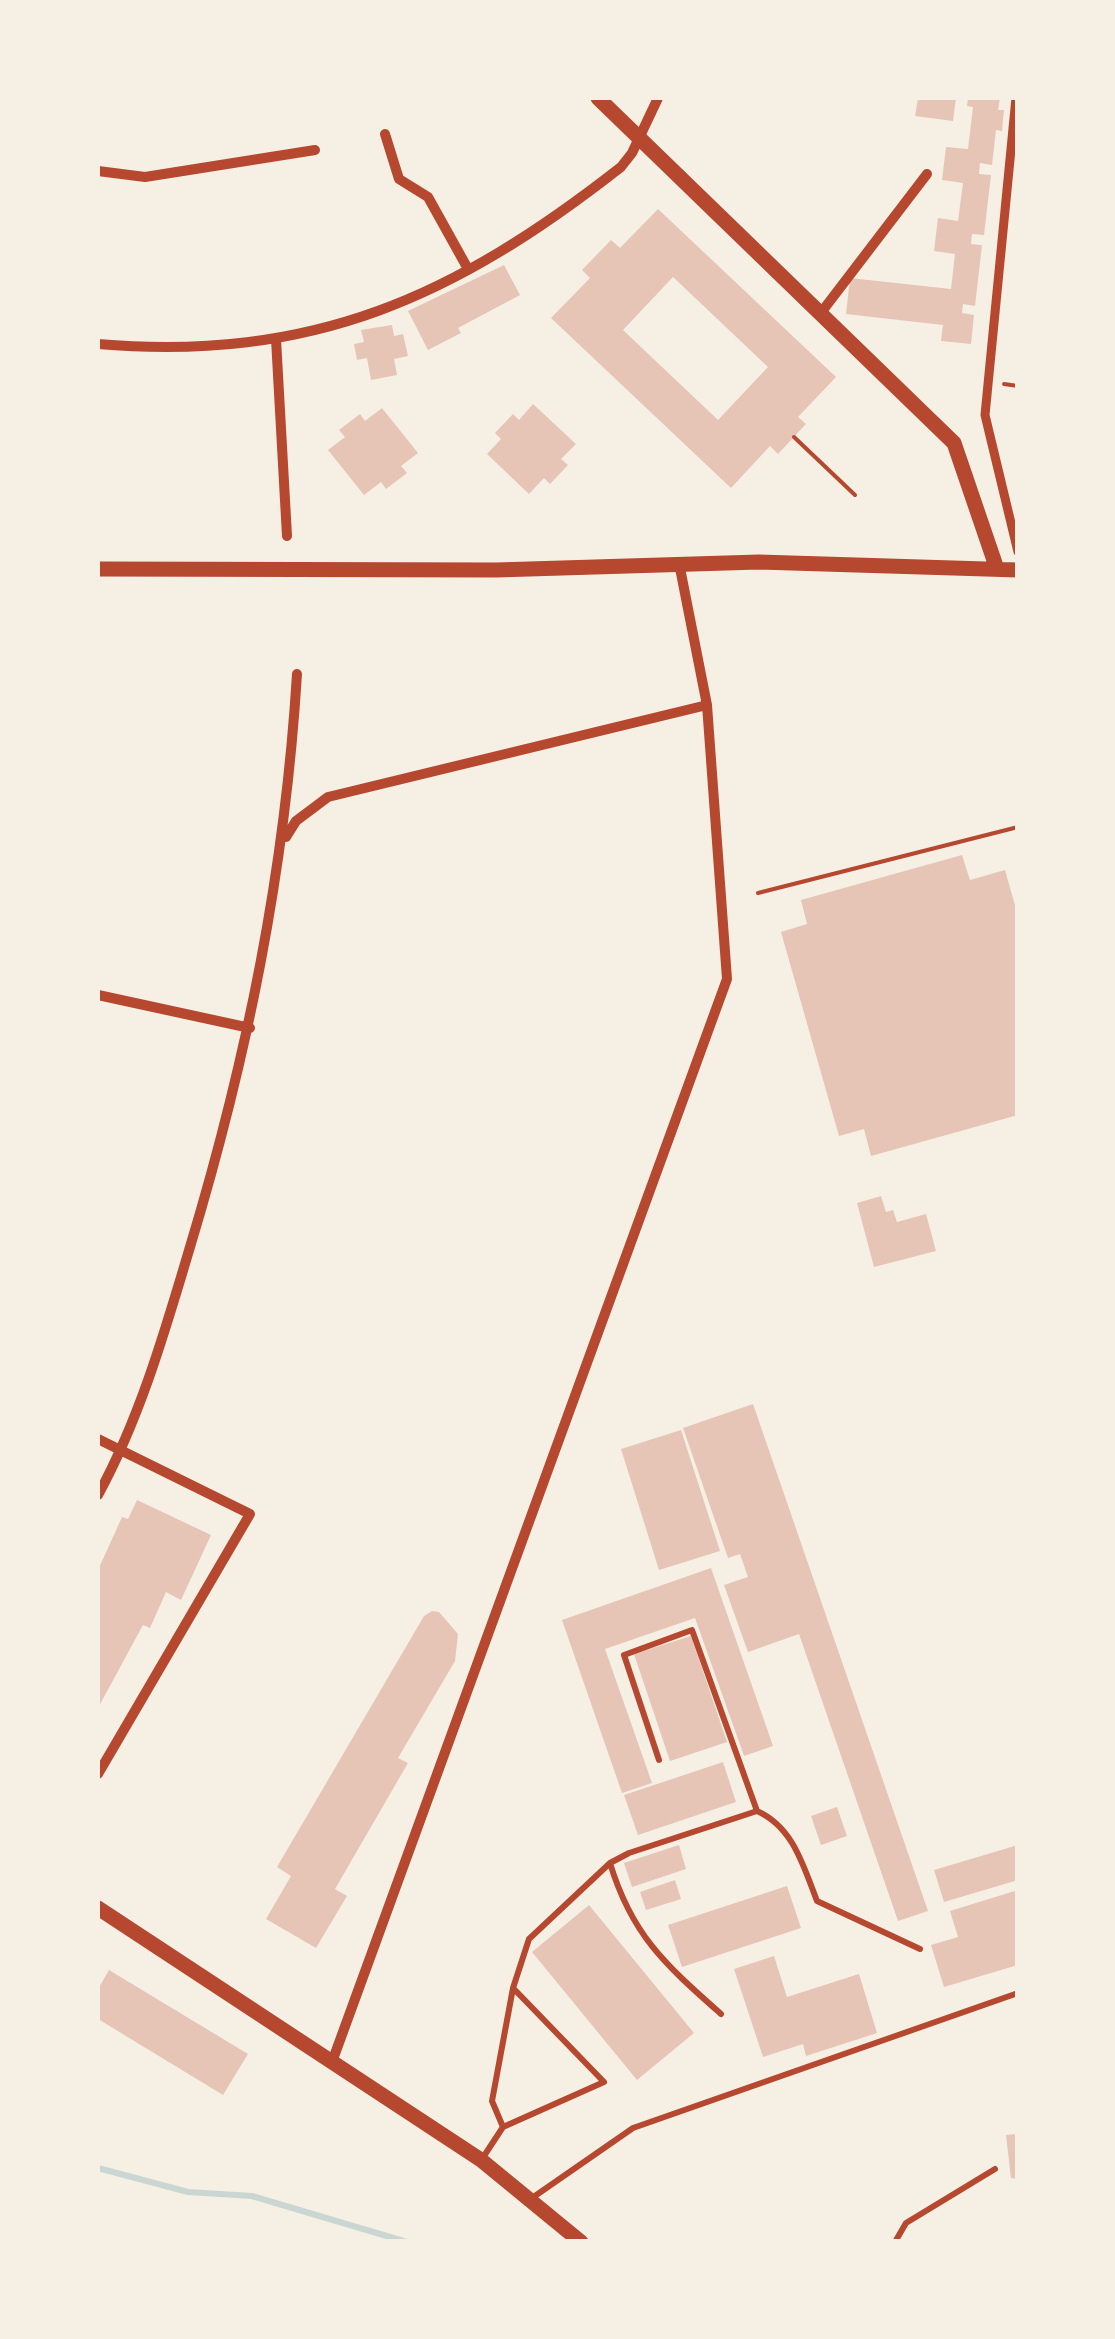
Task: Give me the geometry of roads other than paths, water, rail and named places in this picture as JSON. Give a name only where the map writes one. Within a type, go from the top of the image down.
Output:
[{"type":"street","points":[[598,98],[954,444],[997,569]]},
{"type":"street","points":[[98,344],[166,347],[276,339],[403,304],[468,269],[592,189],[627,160],[658,98]]},
{"type":"street","points":[[1016,98],[985,415],[1018,552]]},
{"type":"street","points":[[385,134],[399,179],[428,197],[468,269]]},
{"type":"street","points":[[98,171],[146,177],[316,150]]},
{"type":"street","points":[[820,314],[927,174]]},
{"type":"street","points":[[276,339],[286,536]]},
{"type":"street","points":[[332,2062],[727,979],[708,705],[679,563]]},
{"type":"street","points":[[98,569],[496,570],[679,563],[1018,570]]},
{"type":"street","points":[[98,1496],[121,1452],[176,1293],[250,1028],[283,842],[296,674]]},
{"type":"street","points":[[283,842],[296,821],[328,797],[708,705]]},
{"type":"street","points":[[98,995],[250,1028]]},
{"type":"street","points":[[98,1440],[250,1514],[98,1774]]},
{"type":"street","points":[[98,1908],[482,2160],[581,2242]]},
{"type":"lane","points":[[659,1760],[624,1656],[692,1630],[757,1811]]},
{"type":"lane","points":[[503,2127],[492,2100],[513,1988],[528,1939],[610,1863],[757,1811],[776,1820],[796,1847],[816,1901],[920,1949]]},
{"type":"lane","points":[[610,1863],[620,1896],[654,1954],[720,2014]]},
{"type":"lane","points":[[482,2160],[503,2127],[604,2082],[513,1988]]},
{"type":"lane","points":[[532,2198],[633,2128],[1018,1992]]},
{"type":"lane","points":[[895,2242],[906,2222],[994,2170]]},
{"type":"waterway","points":[[98,2168],[188,2192],[252,2196],[407,2242]]}]
